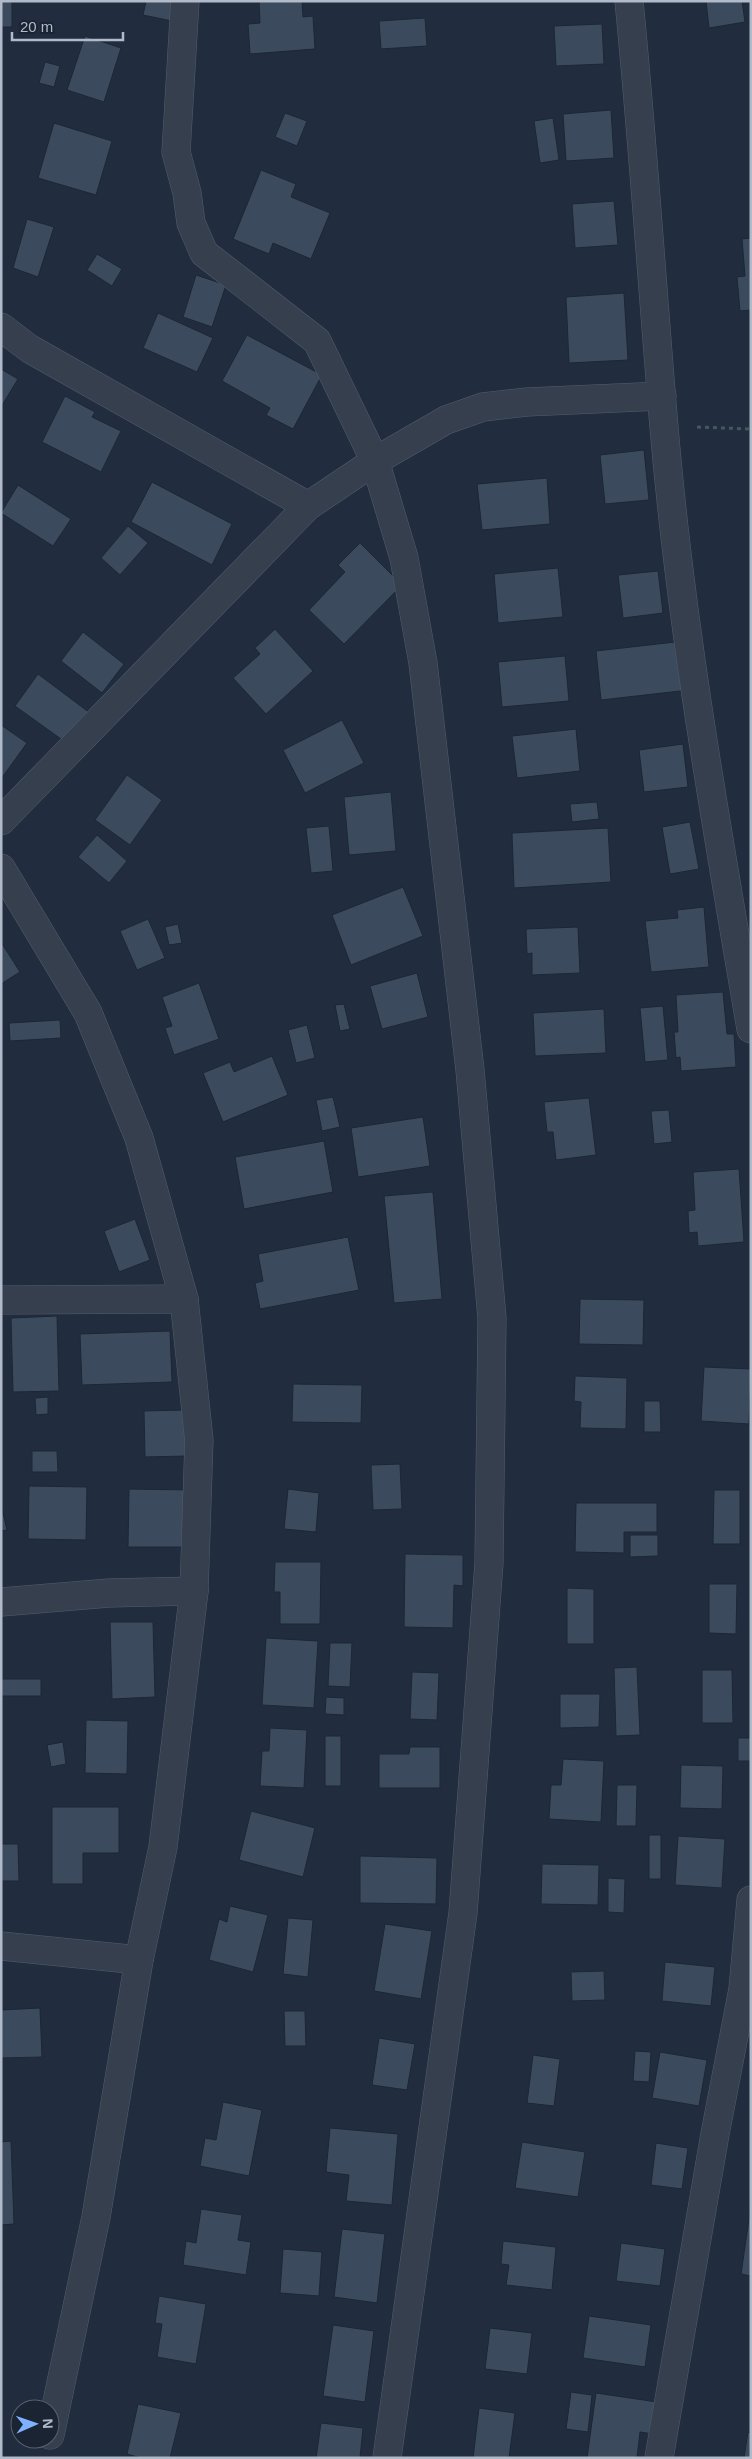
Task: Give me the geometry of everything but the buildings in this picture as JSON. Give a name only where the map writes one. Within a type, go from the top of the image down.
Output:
[{"type":"street","points":[[185,1],[176,152],[191,222],[204,253],[317,341],[375,461],[404,558],[422,663],[470,1070],[492,1318],[489,1563],[463,1913],[387,2458]]},
{"type":"street","points":[[629,1],[664,426],[676,536],[709,783],[751,1029]]},
{"type":"street","points":[[1,327],[30,349],[308,506]]},
{"type":"street","points":[[1,821],[308,506],[375,461],[446,420],[483,408],[527,402],[662,396]]},
{"type":"street","points":[[1,868],[88,1013],[139,1138],[184,1299],[199,1440],[194,1592],[163,1848],[139,1960],[96,2217],[58,2399]]},
{"type":"street","points":[[1,1300],[184,1299]]},
{"type":"street","points":[[1,1602],[109,1593],[194,1592]]},
{"type":"street","points":[[659,2458],[715,2134],[743,1990],[751,1900]]},
{"type":"street","points":[[1,1946],[139,1960]]},
{"type":"path","points":[[664,426],[751,429]]}]
